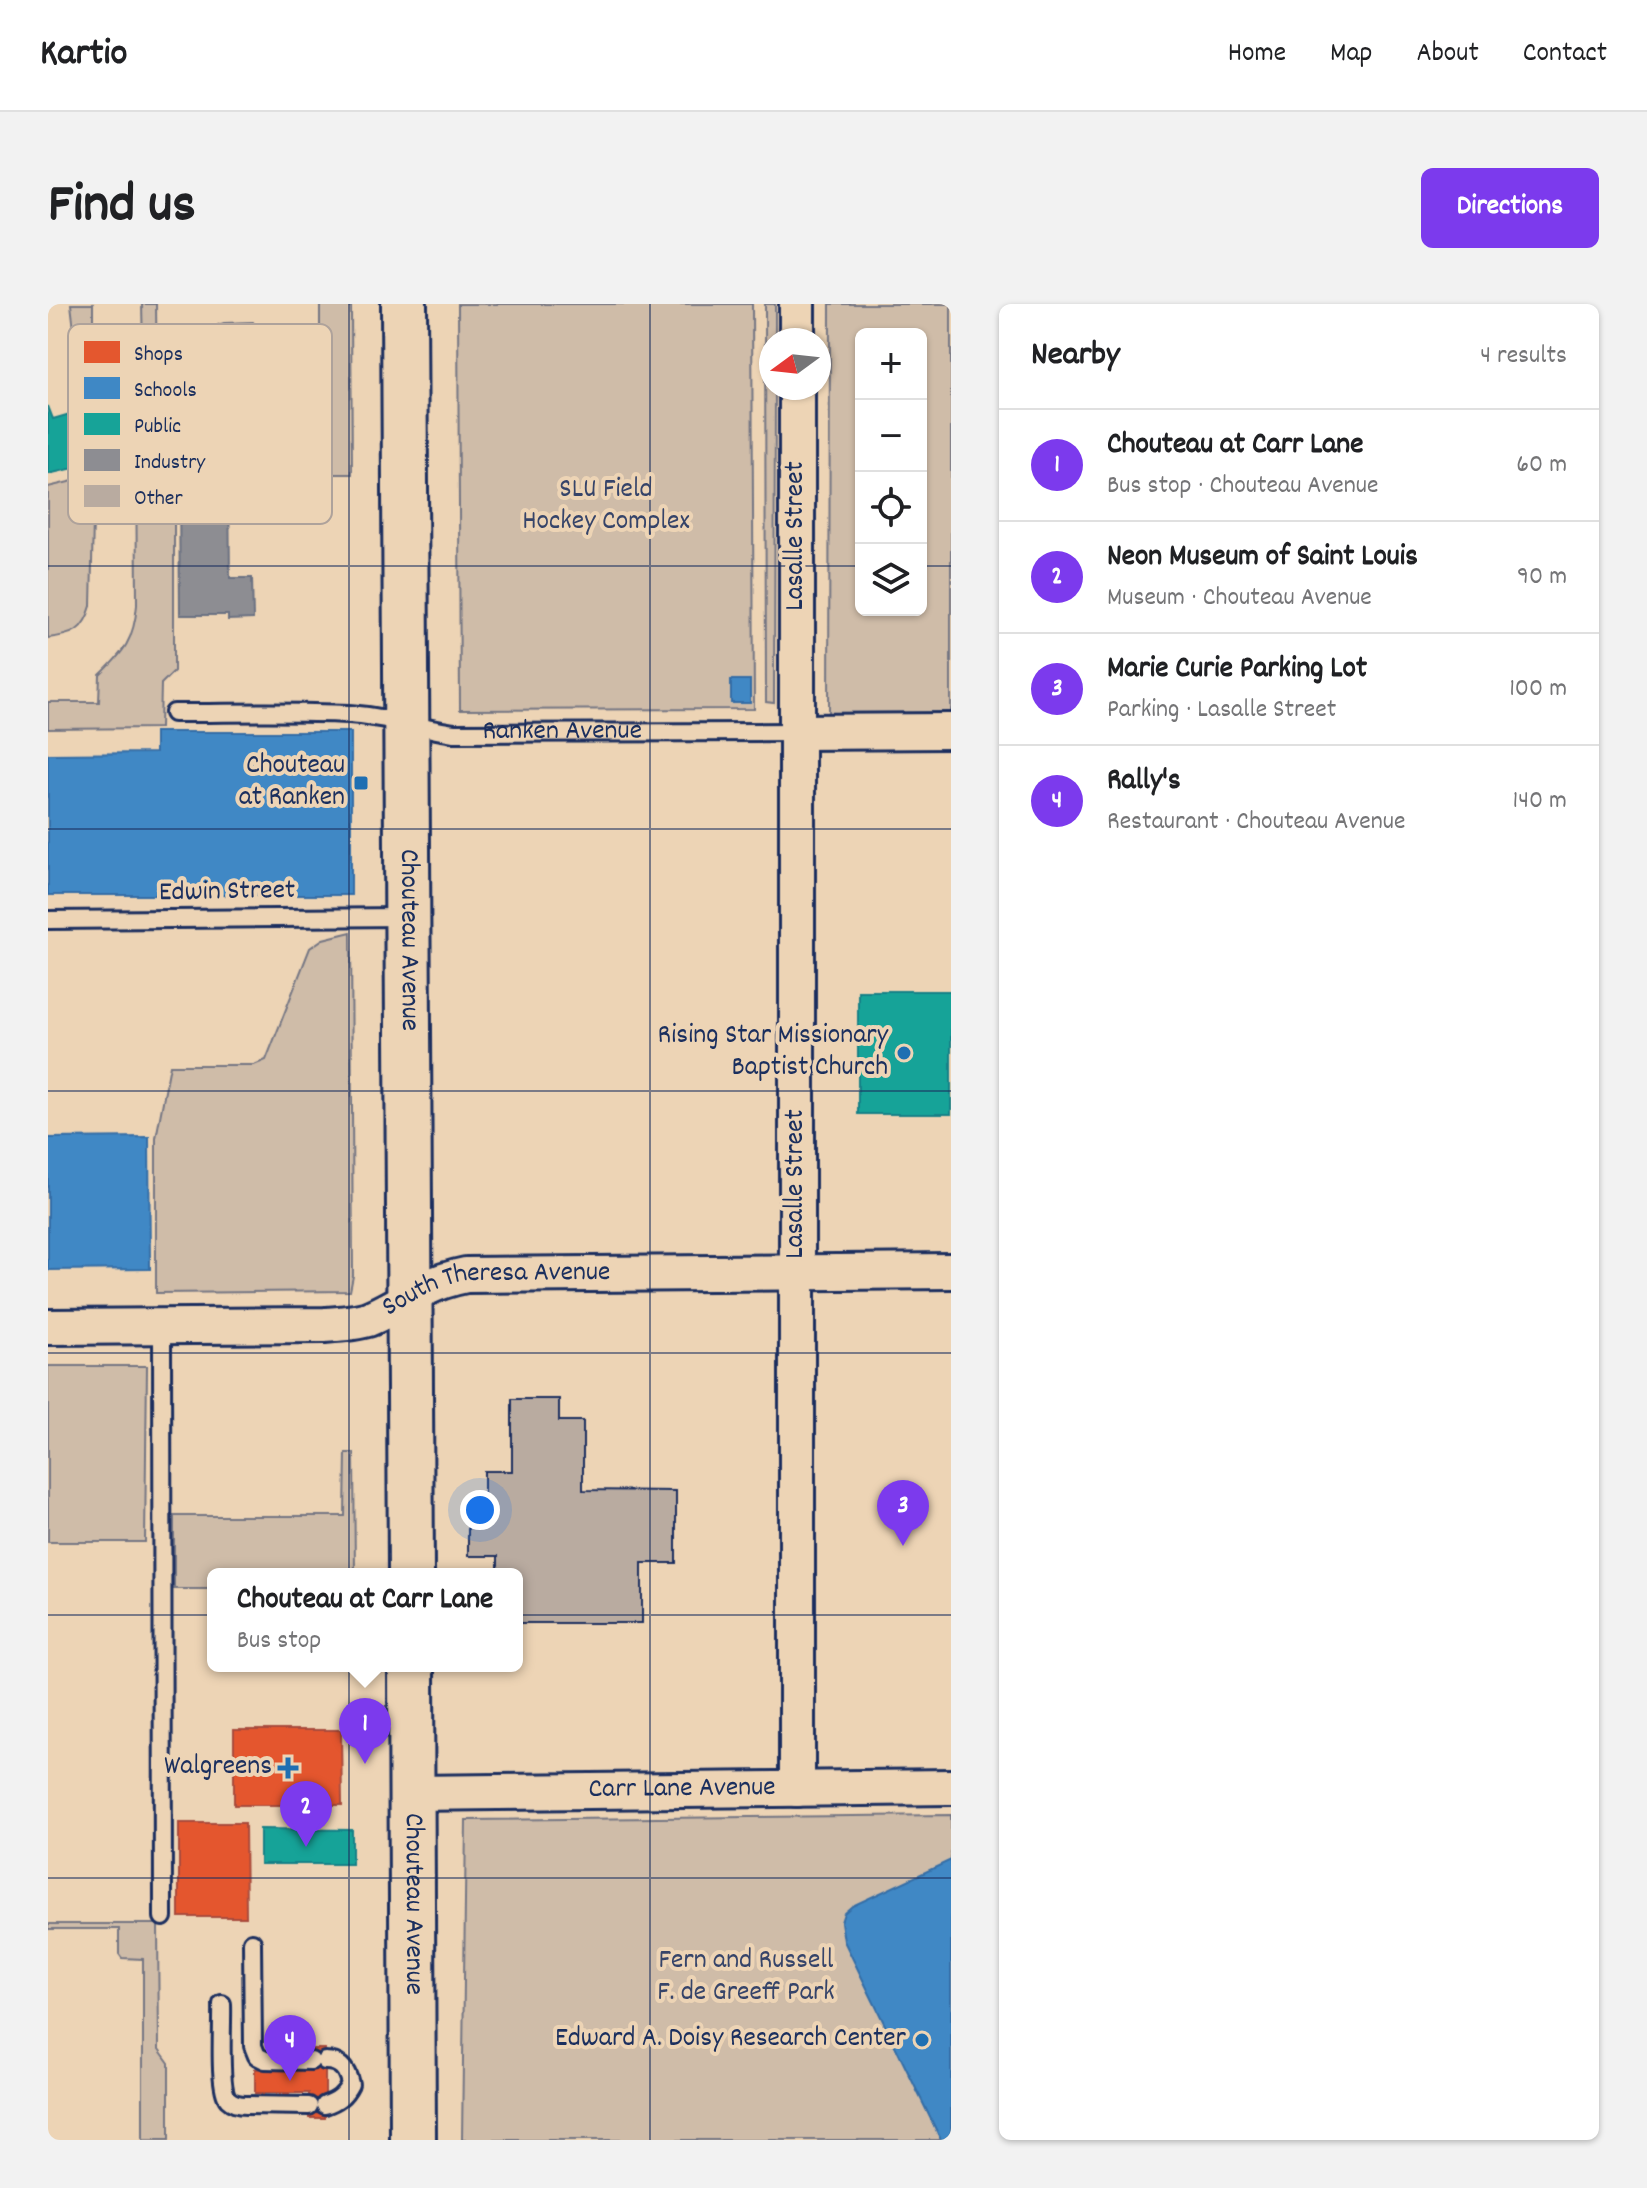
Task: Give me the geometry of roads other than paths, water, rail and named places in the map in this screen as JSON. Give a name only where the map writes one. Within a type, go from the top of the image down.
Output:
[{"type":"main road","name":"Chouteau Avenue","points":[[404,304],[411,1568]]},
{"type":"main road","name":"Chouteau Avenue","points":[[411,1672],[413,2140]]},
{"type":"street","points":[[797,304],[797,328]]},
{"type":"street","name":"Lasalle Street","points":[[797,400],[797,1789]]},
{"type":"street","name":"Ranken Avenue","points":[[797,732],[951,731]]},
{"type":"street","name":"South Theresa Avenue","points":[[48,1327],[345,1323],[368,1319],[445,1280],[466,1275],[951,1271]]},
{"type":"street","name":"Carr Lane Avenue","points":[[412,1793],[951,1787]]},
{"type":"lane","name":"Ranken Avenue","points":[[174,713],[352,714],[382,717],[454,733],[797,732]]},
{"type":"lane","name":"Edwin Street","points":[[48,920],[407,917]]},
{"type":"lane","points":[[162,1326],[163,1917]]},
{"type":"lane","points":[[222,2004],[223,2084],[229,2100],[246,2105],[317,2106],[335,2102],[345,2094],[350,2084],[347,2071],[339,2064],[265,2060],[257,2056],[253,2046],[252,1942]]},
{"type":"place","name":"Chouteau at Ranken","points":[[361,783]]},
{"type":"place","name":"Rising Star Missionary Baptist Church","points":[[904,1053]]},
{"type":"place","name":"Marie Curie Parking Lot","points":[[903,1546]]},
{"type":"place","name":"Chouteau at Carr Lane","points":[[365,1764]]},
{"type":"place","name":"Walgreens","points":[[288,1768]]},
{"type":"place","name":"Neon Museum of Saint Louis","points":[[306,1847]]},
{"type":"place","name":"Edward A. Doisy Research Center","points":[[922,2040]]},
{"type":"place","name":"Rally's","points":[[290,2081]]},
{"type":"park label","name":"SLU Field Hockey Complex","points":[[606,507]]},
{"type":"park label","name":"Fern and Russell F. de Greeff Park","points":[[746,1978]]}]
